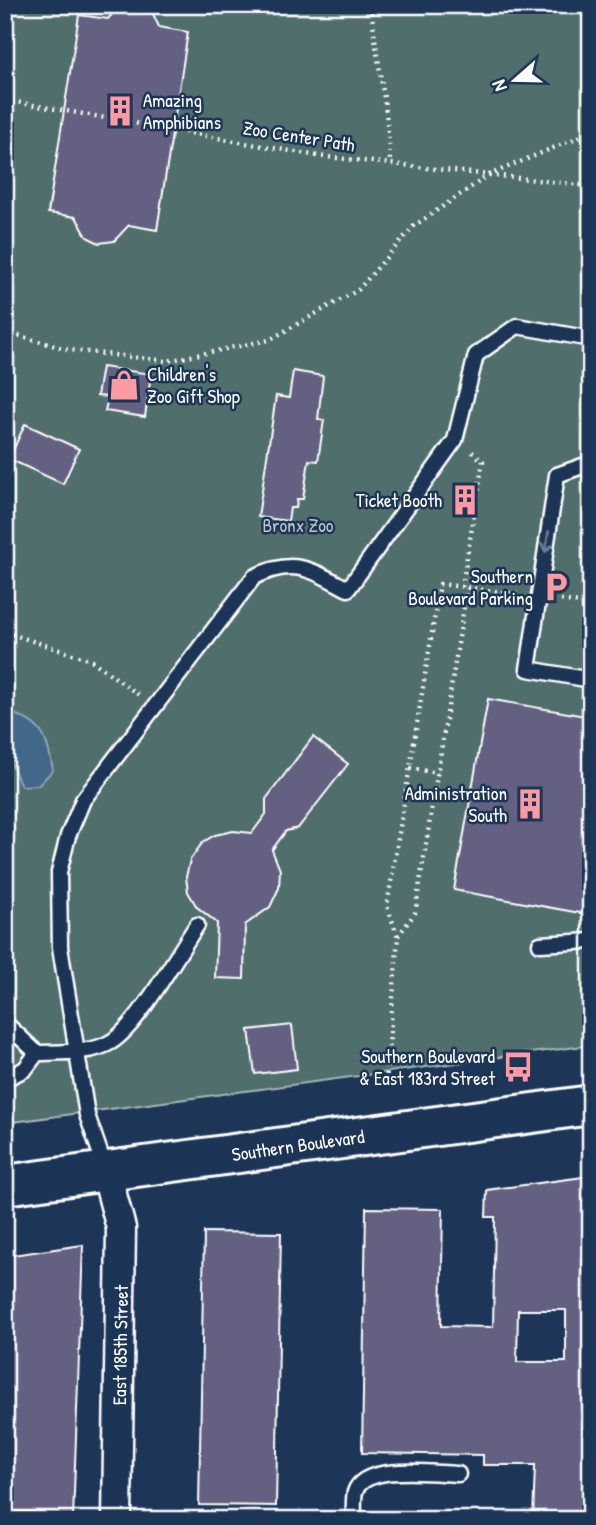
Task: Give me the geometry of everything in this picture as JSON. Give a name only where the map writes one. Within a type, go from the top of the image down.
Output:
[{"type":"main road","name":"Southern Boulevard","points":[[5,1185],[591,1105]]},
{"type":"street","name":"East 185th Street","points":[[106,1172],[121,1228],[117,1520]]},
{"type":"lane","points":[[106,1172],[87,1115],[60,947],[59,872],[68,836],[83,800],[254,577],[278,566],[309,569],[348,589],[455,440],[476,355],[517,326],[591,338]]},
{"type":"lane","points":[[591,463],[557,475],[528,669],[591,680]]},
{"type":"lane","points":[[5,1023],[37,1053],[77,1051],[111,1042],[132,1020],[197,925]]},
{"type":"lane","points":[[540,944],[591,941]]},
{"type":"lane","points":[[5,1079],[25,1069],[37,1053]]},
{"type":"lane","points":[[354,1520],[355,1491],[363,1480],[380,1472],[458,1474]]},
{"type":"path","points":[[371,5],[389,130],[390,164]]},
{"type":"path","name":"Zoo Center Path","points":[[5,100],[318,156],[591,186]]},
{"type":"path","points":[[5,332],[69,350],[167,361],[269,340],[358,290],[414,226],[489,175],[591,132]]},
{"type":"path","points":[[398,937],[415,913],[483,461],[455,440]]},
{"type":"path","points":[[386,1082],[398,937],[387,906],[440,584],[591,605]]},
{"type":"path","points":[[5,632],[91,660],[155,707]]},
{"type":"path","points":[[410,768],[438,773]]},
{"type":"green space","name":"Bronx Zoo","points":[[5,5],[591,5],[591,1045],[5,1123]]},
{"type":"water","points":[[5,711],[35,725],[44,738],[53,770],[39,785],[21,786],[5,749]]},
{"type":"building","name":"Amazing Amphibians","points":[[120,5],[149,5],[159,27],[188,32],[157,230],[129,225],[114,241],[99,243],[87,237],[76,217],[48,213],[79,15],[108,19]]},
{"type":"building","name":"Children's Zoo Gift Shop","points":[[102,367],[151,374],[145,417],[105,411],[108,397],[97,396]]},
{"type":"building","points":[[293,371],[323,376],[318,419],[324,420],[318,461],[309,460],[303,499],[297,499],[296,508],[290,508],[288,521],[258,517],[276,396],[289,398]]},
{"type":"building","points":[[25,424],[79,449],[63,484],[9,459]]},
{"type":"building","name":"Administration South","points":[[488,699],[591,717],[591,915],[454,890]]},
{"type":"building","points":[[313,737],[348,764],[298,828],[286,831],[272,850],[280,870],[279,888],[270,907],[245,925],[244,979],[215,978],[217,923],[197,907],[188,892],[186,877],[190,860],[203,842],[215,835],[233,831],[252,833],[266,814],[266,799]]},
{"type":"building","points":[[292,1025],[297,1069],[255,1074],[249,1030]]},
{"type":"building","points":[[591,1176],[591,1520],[533,1520],[535,1465],[483,1465],[483,1455],[362,1453],[366,1208],[443,1209],[441,1326],[493,1327],[495,1217],[486,1217],[487,1190]],"holes":[[[518,1310],[566,1310],[566,1362],[517,1362]]]},
{"type":"building","points":[[204,1232],[281,1233],[276,1506],[199,1505]]},
{"type":"building","points":[[83,1245],[73,1520],[33,1520],[33,1512],[5,1512],[5,1256]]},
{"type":"place","name":"Amazing Amphibians","points":[[120,111]]},
{"type":"place","name":"Children's Zoo Gift Shop","points":[[124,385]]},
{"type":"place","name":"Ticket Booth","points":[[465,500]]},
{"type":"place","name":"Southern Boulevard Parking","points":[[556,587]]},
{"type":"place","name":"Administration South","points":[[530,804]]},
{"type":"place","name":"Southern Boulevard & East 183rd Street","points":[[518,1067]]}]
